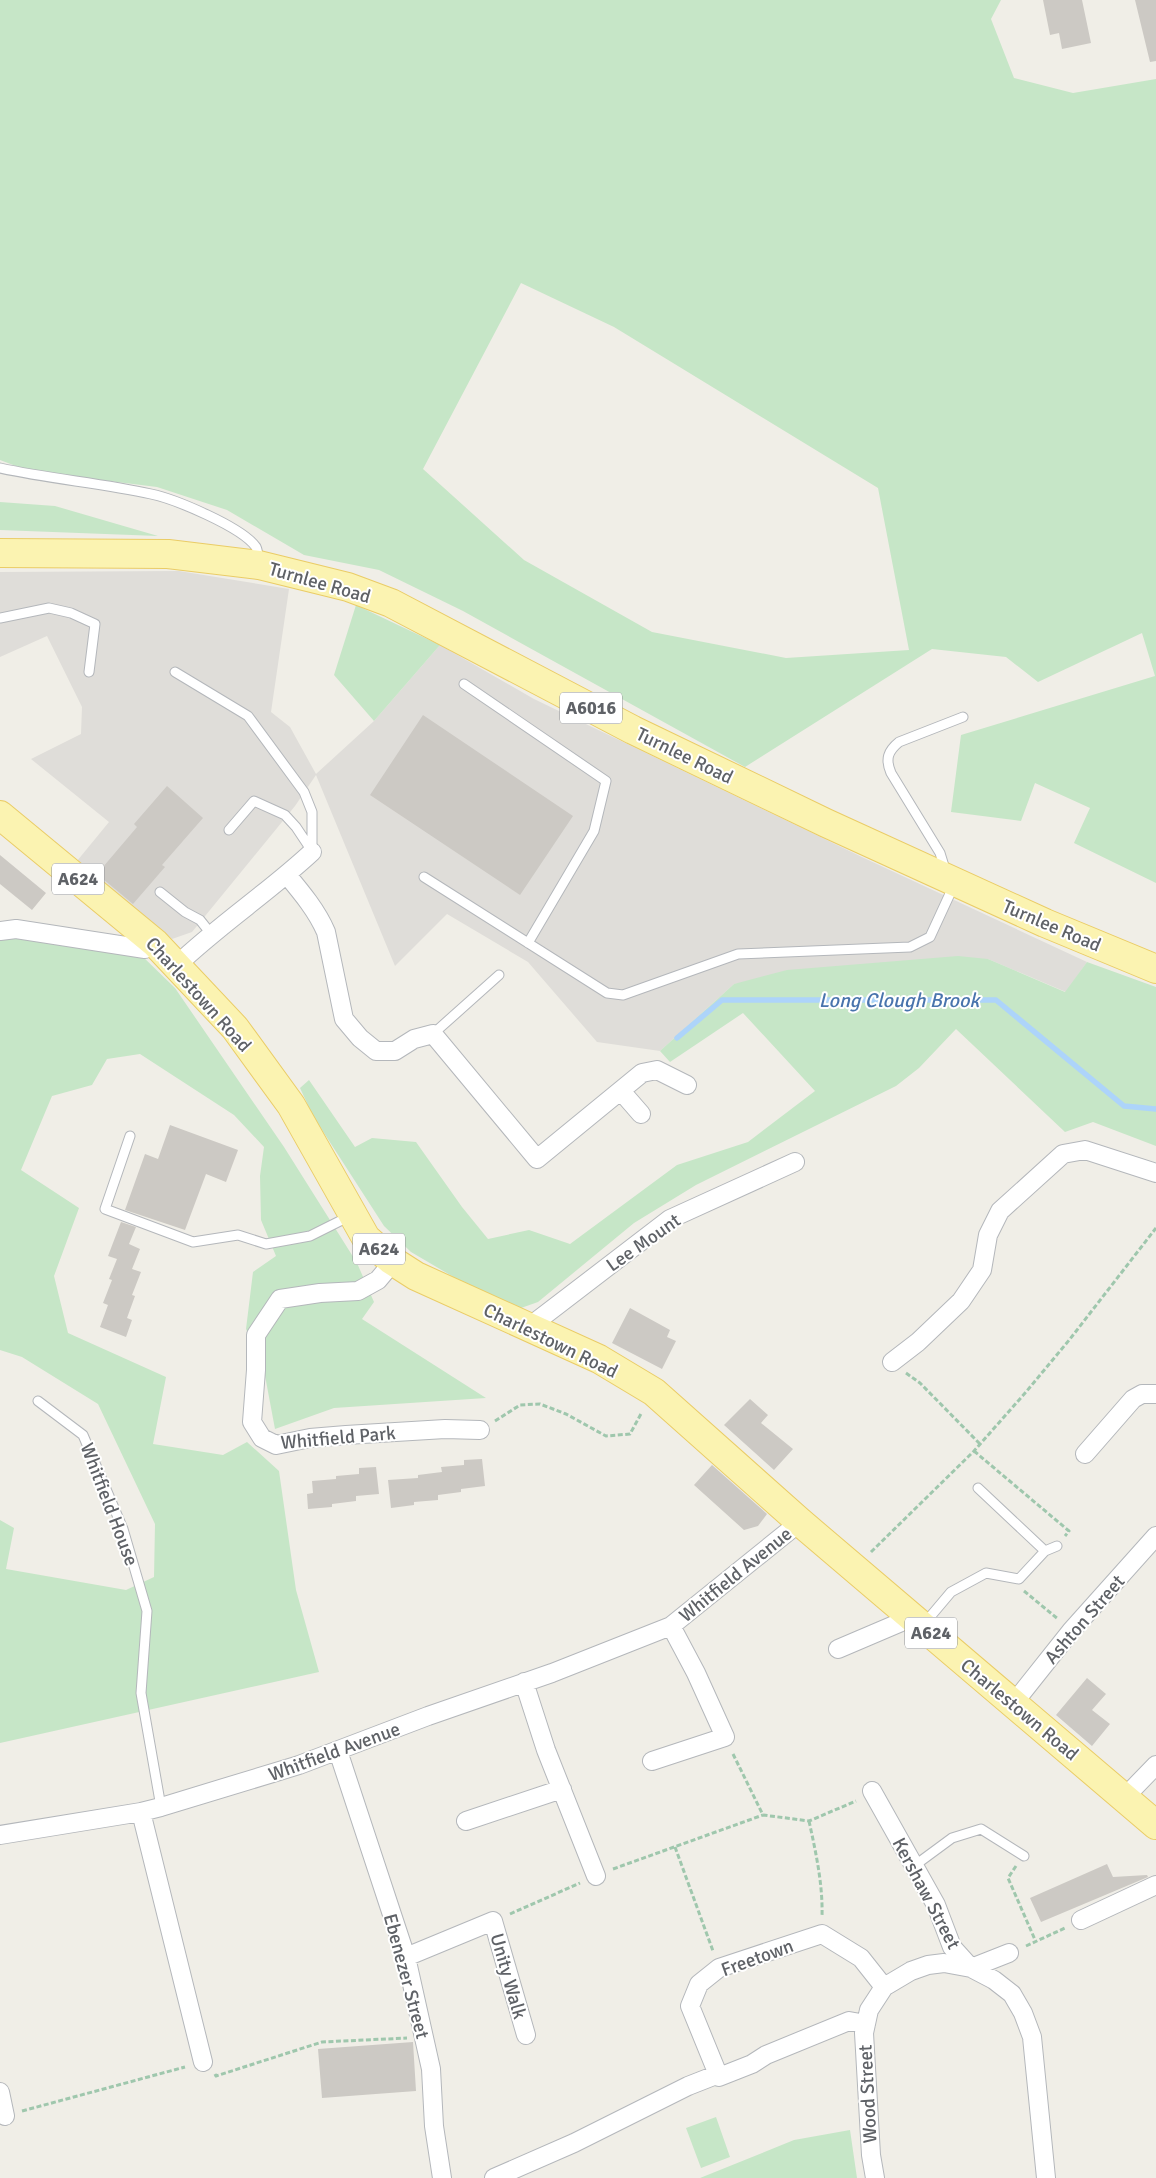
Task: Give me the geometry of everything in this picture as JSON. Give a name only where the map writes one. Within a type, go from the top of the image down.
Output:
[{"type":"main road","name":"Turnlee Road","points":[[0,553],[168,554],[259,565],[348,587],[391,604],[633,730],[948,880],[1156,969]]},
{"type":"main road","name":"Charlestown Road","points":[[0,815],[155,943],[178,965],[235,1028],[290,1105],[366,1238],[391,1260],[416,1276],[599,1359],[654,1392],[800,1522],[1156,1825]]},
{"type":"street","points":[[178,965],[212,935],[287,876],[312,852]]},
{"type":"street","points":[[287,876],[304,895],[321,920],[326,932],[344,1018],[360,1038],[376,1051],[395,1051],[414,1039],[433,1034],[537,1159],[642,1073],[658,1070],[687,1085]]},
{"type":"street","points":[[0,931],[16,929],[145,948],[155,943]]},
{"type":"street","points":[[621,1091],[641,1114]]},
{"type":"street","points":[[892,1362],[918,1342],[960,1301],[982,1270],[988,1235],[1000,1211],[1063,1154],[1085,1150],[1156,1173]]},
{"type":"street","name":"Lee Mount","points":[[529,1327],[670,1220],[795,1162]]},
{"type":"street","name":"Whitfield Park","points":[[391,1260],[388,1268],[378,1280],[358,1291],[320,1293],[280,1299],[256,1335],[252,1422],[262,1438],[276,1445],[310,1438],[346,1435],[480,1430]]},
{"type":"street","points":[[1086,1454],[1133,1399],[1142,1394],[1156,1394]]},
{"type":"street","name":"Whitfield Avenue","points":[[0,1835],[141,1812],[299,1766],[670,1626],[800,1522]]},
{"type":"street","name":"Ashton Street","points":[[1013,1704],[1071,1631],[1154,1542]]},
{"type":"street","points":[[838,1648],[899,1623],[915,1620]]},
{"type":"street","name":"Whitfield Avenue","points":[[670,1626],[696,1673],[725,1737]]},
{"type":"street","points":[[524,1682],[546,1750],[596,1876]]},
{"type":"street","points":[[652,1761],[725,1737]]},
{"type":"street","name":"Ebenezer Street","points":[[338,1751],[406,1957],[431,2069],[434,2126],[442,2178]]},
{"type":"street","points":[[1125,1797],[1156,1765]]},
{"type":"street","points":[[466,1821],[562,1789]]},
{"type":"street","name":"Kershaw Street","points":[[872,1791],[936,1905],[952,1948],[971,1968],[994,1980],[1012,1994],[1023,2012],[1032,2037],[1046,2178]]},
{"type":"street","points":[[141,1812],[203,2062]]},
{"type":"street","points":[[1082,1920],[1156,1885]]},
{"type":"street","name":"Unity Walk","points":[[406,1957],[493,1921],[526,2035]]},
{"type":"street","points":[[822,1934],[861,1958],[884,1987]]},
{"type":"street","name":"Freetown","points":[[716,2075],[690,2006],[699,1984],[719,1968],[822,1934]]},
{"type":"street","points":[[494,2178],[574,2143],[688,2086],[716,2075],[721,2077],[729,2074],[788,2046],[849,2021],[868,2017],[884,1987],[912,1971],[928,1965],[944,1963],[971,1968],[1009,1953]]},
{"type":"street","name":"Wood Street","points":[[868,2017],[864,2033],[865,2070],[875,2178]]},
{"type":"street","points":[[0,2092],[5,2116]]},
{"type":"lane","points":[[0,468],[45,478],[69,479],[153,494],[186,506],[227,526],[249,540],[257,549],[259,565]]},
{"type":"lane","points":[[0,618],[49,608],[71,613],[95,624],[90,672]]},
{"type":"lane","points":[[175,672],[248,716],[304,792],[312,812],[312,852]]},
{"type":"lane","points":[[464,684],[606,781],[594,831],[528,943]]},
{"type":"lane","points":[[424,877],[607,993],[623,995],[738,954],[910,947],[930,937],[948,880],[940,853],[891,773],[887,764],[888,755],[892,747],[899,742],[963,717]]},
{"type":"lane","points":[[229,830],[254,801],[285,815],[296,827],[312,852]]},
{"type":"lane","points":[[160,892],[185,912],[200,920],[212,935]]},
{"type":"lane","points":[[433,1034],[499,975]]},
{"type":"lane","points":[[130,1136],[105,1209],[193,1242],[238,1235],[266,1244],[310,1236],[352,1214]]},
{"type":"lane","name":"Whitfield House","points":[[38,1401],[83,1435],[123,1529],[147,1611],[141,1693],[161,1807]]},
{"type":"lane","points":[[978,1488],[1045,1551]]},
{"type":"lane","points":[[915,1620],[951,1592],[986,1573],[1019,1579],[1045,1551],[1057,1546]]},
{"type":"lane","points":[[914,1866],[952,1838],[981,1829],[1024,1856]]},
{"type":"path","points":[[855,1569],[974,1451],[1070,1339],[1156,1228]]},
{"type":"path","points":[[892,1362],[920,1383],[980,1444]]},
{"type":"path","points":[[480,1430],[520,1406],[540,1404],[566,1414],[606,1436],[630,1434],[654,1392]]},
{"type":"path","points":[[974,1451],[1069,1531],[1057,1546]]},
{"type":"path","points":[[1019,1579],[1022,1589],[1071,1631]]},
{"type":"path","points":[[725,1737],[763,1815]]},
{"type":"path","points":[[493,1921],[596,1876],[763,1815],[810,1822],[855,1802],[872,1791]]},
{"type":"path","points":[[810,1822],[818,1860],[823,1900],[822,1934]]},
{"type":"path","points":[[674,1847],[719,1968]]},
{"type":"path","points":[[1024,1856],[1008,1878],[1036,1942]]},
{"type":"path","points":[[1009,1953],[1082,1920]]},
{"type":"shaded area","points":[[179,571],[289,589],[271,712],[290,727],[316,774],[374,721],[440,645],[534,699],[864,858],[1087,962],[1066,992],[988,959],[734,984],[660,1051],[597,1042],[528,962],[447,914],[395,966],[316,775],[295,806],[192,932],[172,939],[77,861],[109,822],[31,759],[81,734],[82,707],[47,636],[0,657],[0,572]]},
{"type":"green space","points":[[0,0],[1001,0],[991,19],[1014,78],[1073,93],[1156,79],[1156,883],[1074,843],[1090,808],[1035,783],[1021,821],[951,812],[961,735],[1155,676],[1142,633],[1038,682],[1006,657],[932,649],[745,767],[463,611],[379,570],[304,555],[227,510],[157,487],[29,471],[0,460]],"holes":[[[521,283],[614,327],[878,488],[909,650],[786,658],[652,632],[524,560],[423,469]]]},
{"type":"green space","points":[[0,502],[55,506],[158,536],[0,530]]},
{"type":"green space","points":[[356,605],[440,645],[374,721],[334,675]]},
{"type":"green space","points":[[25,935],[139,953],[175,988],[284,1147],[357,1263],[374,1302],[362,1319],[486,1398],[334,1408],[275,1429],[263,1365],[246,1329],[253,1272],[276,1256],[261,1220],[260,1176],[264,1147],[234,1115],[140,1054],[107,1059],[92,1085],[52,1096],[21,1170],[79,1208],[54,1276],[68,1333],[166,1377],[153,1444],[223,1455],[247,1442],[279,1471],[296,1590],[319,1672],[0,1743],[0,1520],[14,1528],[6,1569],[126,1590],[154,1577],[155,1524],[98,1404],[22,1357],[0,1350],[0,937]]},
{"type":"green space","points":[[958,956],[988,959],[1065,992],[1087,962],[1156,987],[1156,1146],[1093,1122],[1065,1132],[956,1029],[919,1068],[896,1086],[696,1185],[634,1223],[538,1302],[521,1308],[457,1279],[411,1252],[384,1226],[313,1116],[300,1088],[309,1080],[355,1147],[372,1138],[416,1142],[462,1207],[488,1239],[529,1230],[570,1244],[677,1165],[748,1142],[815,1091],[743,1013],[670,1062],[660,1051],[734,984],[787,970]]},
{"type":"green space","points":[[716,2117],[730,2157],[701,2168],[686,2128]]},
{"type":"green space","points":[[850,2130],[857,2178],[700,2178],[794,2140]]},
{"type":"building","points":[[1043,0],[1082,0],[1091,43],[1062,49],[1059,33],[1050,35]]},
{"type":"building","points":[[1135,0],[1156,0],[1156,61],[1150,62]]},
{"type":"building","points":[[423,715],[573,816],[520,895],[370,795]]},
{"type":"building","points":[[167,786],[203,818],[162,865],[165,867],[133,904],[97,874],[137,827],[134,824]]},
{"type":"building","points":[[0,855],[46,893],[32,910],[0,884]]},
{"type":"building","points":[[170,1125],[238,1150],[226,1182],[206,1174],[185,1230],[125,1210],[145,1154],[158,1159]]},
{"type":"building","points":[[121,1222],[136,1227],[129,1244],[140,1249],[132,1269],[141,1272],[132,1295],[135,1296],[127,1318],[132,1320],[126,1337],[100,1327],[108,1305],[103,1303],[112,1280],[109,1279],[117,1259],[108,1256]]},
{"type":"building","points":[[630,1308],[670,1330],[667,1337],[676,1341],[662,1369],[612,1343]]},
{"type":"building","points":[[750,1399],[768,1415],[761,1423],[793,1449],[774,1470],[724,1425]]},
{"type":"building","points":[[482,1459],[485,1486],[461,1489],[461,1492],[438,1495],[438,1500],[414,1502],[414,1505],[391,1508],[388,1480],[418,1478],[418,1475],[442,1472],[441,1467],[464,1465],[464,1460]]},
{"type":"building","points":[[712,1465],[767,1514],[758,1526],[744,1530],[694,1485]]},
{"type":"building","points":[[376,1467],[379,1494],[356,1496],[356,1501],[332,1504],[332,1507],[308,1509],[307,1494],[313,1493],[312,1481],[336,1479],[336,1476],[359,1474],[359,1468]]},
{"type":"building","points":[[1087,1678],[1106,1694],[1092,1710],[1110,1724],[1092,1746],[1056,1715]]},
{"type":"building","points":[[1107,1864],[1113,1877],[1147,1875],[1148,1877],[1041,1922],[1030,1898]]},
{"type":"building","points":[[413,2042],[416,2091],[322,2098],[318,2049]]},
{"type":"waterway","name":"Long Clough Brook","points":[[677,1038],[722,1000],[996,1000],[1124,1106],[1156,1109]]}]
